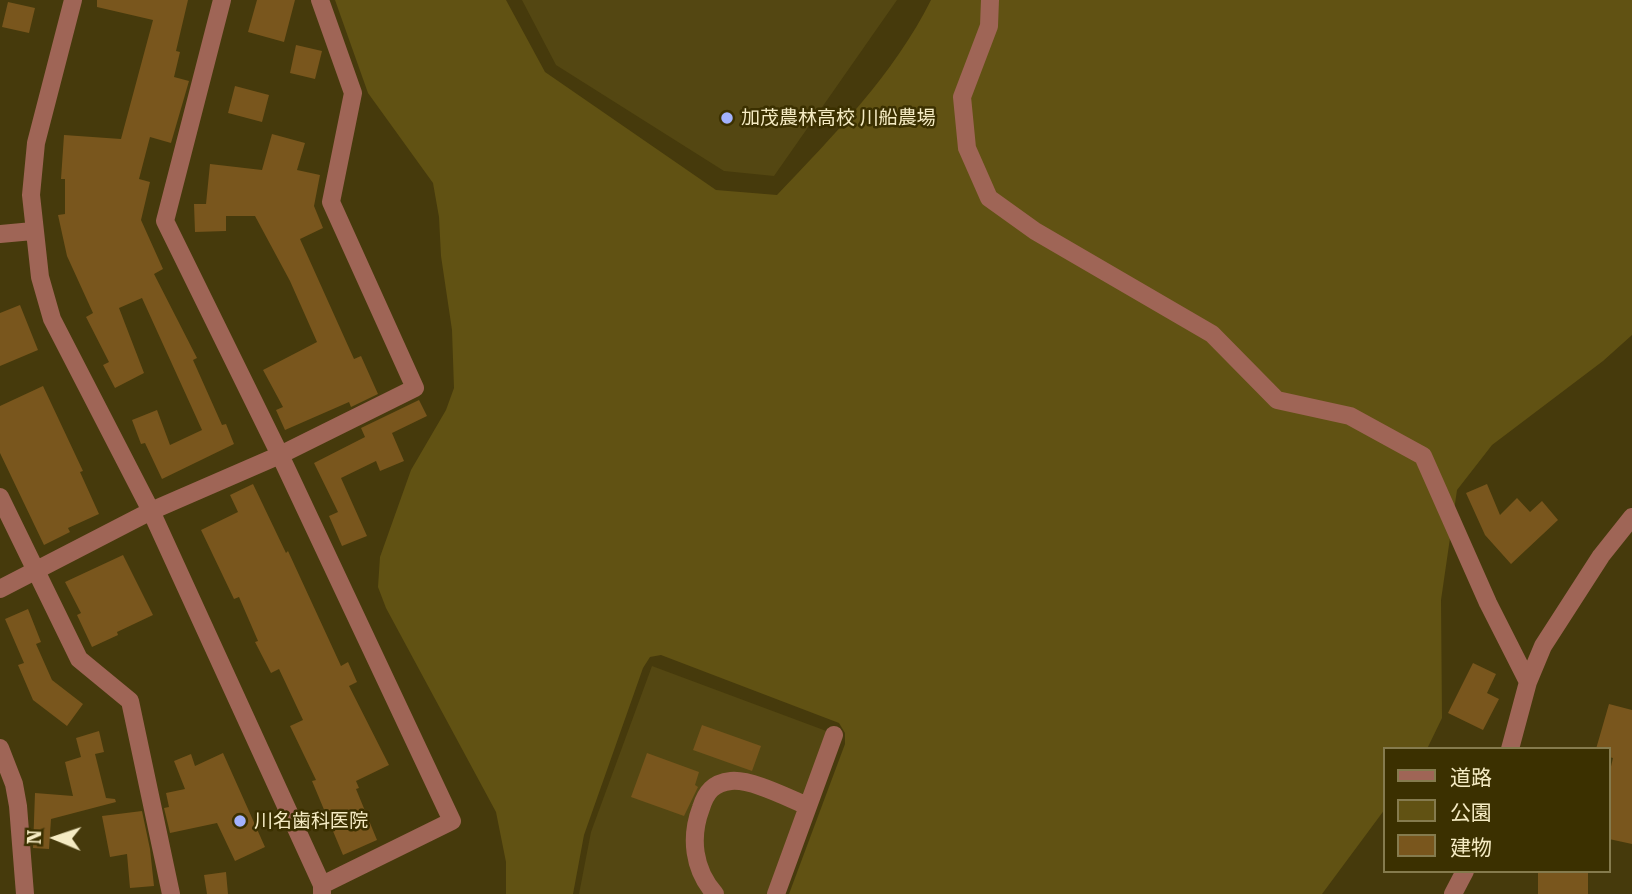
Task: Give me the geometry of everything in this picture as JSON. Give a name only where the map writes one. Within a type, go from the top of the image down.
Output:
[{"type":"street","points":[[73,0],[36,144],[31,195],[40,276],[52,319],[151,511],[322,890],[452,821],[280,455],[165,221],[222,0]]},
{"type":"street","points":[[0,589],[151,511],[280,455],[415,388],[331,202],[353,93],[320,0]]},
{"type":"street","points":[[990,0],[989,26],[962,97],[967,148],[989,198],[1035,231],[1212,334],[1277,400],[1350,416],[1423,456],[1488,603],[1528,682]]},
{"type":"street","points":[[0,234],[33,231]]},
{"type":"street","points":[[0,497],[79,659],[130,701],[171,894]]},
{"type":"street","points":[[1511,747],[1528,682],[1544,646],[1601,556],[1632,517]]},
{"type":"street","points":[[776,894],[834,735]]},
{"type":"street","points":[[0,748],[7,786],[19,806],[25,894]]},
{"type":"street","points":[[715,894],[700,871],[694,849],[694,825],[706,794],[714,786],[734,781],[808,806]]},
{"type":"street","points":[[1453,894],[1464,873]]},
{"type":"shaded area","name":"加茂農林高校 川船農場","points":[[522,0],[897,0],[774,176],[724,171],[556,65]]},
{"type":"shaded area","points":[[652,666],[829,732],[770,894],[579,894],[591,832]]},
{"type":"green space","points":[[335,0],[506,0],[545,72],[716,190],[777,195],[862,103],[899,53],[931,0],[1632,0],[1632,335],[1603,361],[1492,445],[1457,490],[1441,600],[1442,718],[1428,747],[1384,747],[1384,810],[1322,894],[789,894],[845,744],[845,733],[839,723],[661,655],[650,657],[643,668],[584,835],[573,894],[506,894],[506,862],[496,812],[386,608],[378,587],[380,557],[411,470],[446,410],[454,388],[452,330],[433,183],[368,93]]},
{"type":"building","points":[[97,0],[188,0],[176,51],[180,52],[174,77],[189,81],[171,143],[150,137],[139,179],[150,182],[141,220],[163,269],[154,274],[197,358],[193,360],[222,425],[226,424],[234,444],[162,479],[145,443],[141,444],[132,420],[157,410],[170,445],[202,430],[142,298],[119,308],[144,373],[115,388],[103,365],[109,362],[86,317],[93,313],[67,256],[58,215],[65,214],[65,179],[61,179],[64,135],[121,139],[153,20],[97,7]]},
{"type":"building","points":[[257,0],[295,0],[284,42],[248,32]]},
{"type":"building","points":[[8,2],[35,8],[29,33],[2,27]]},
{"type":"building","points":[[296,45],[322,51],[315,79],[290,73]]},
{"type":"building","points":[[235,86],[269,95],[262,122],[228,113]]},
{"type":"building","points":[[272,134],[305,143],[297,170],[320,175],[314,206],[323,228],[300,239],[354,359],[361,356],[378,394],[351,407],[349,402],[285,430],[276,410],[283,407],[263,370],[317,342],[290,281],[255,216],[226,216],[226,231],[195,232],[194,204],[206,204],[210,164],[262,170]]},
{"type":"building","points":[[20,305],[38,350],[0,366],[0,313]]},
{"type":"building","points":[[43,386],[83,471],[80,472],[99,514],[68,528],[70,532],[44,545],[0,453],[0,406]]},
{"type":"building","points":[[419,400],[427,416],[392,433],[404,461],[380,471],[376,461],[341,478],[367,536],[342,546],[329,516],[338,512],[314,463],[365,437],[361,428]]},
{"type":"building","points":[[253,484],[286,553],[288,551],[341,666],[348,662],[357,682],[349,686],[389,765],[356,781],[359,788],[356,789],[377,840],[343,855],[312,781],[316,780],[290,726],[303,720],[279,669],[271,673],[255,642],[258,641],[239,597],[234,599],[201,530],[238,512],[230,495]]},
{"type":"building","points":[[1487,484],[1500,515],[1517,498],[1530,512],[1542,501],[1558,520],[1511,564],[1485,535],[1466,493]]},
{"type":"building","points":[[123,555],[153,615],[92,647],[77,615],[81,613],[65,582]]},
{"type":"building","points":[[28,609],[41,642],[36,644],[52,680],[83,704],[67,726],[33,700],[18,665],[24,663],[5,619]]},
{"type":"building","points":[[1473,663],[1496,674],[1487,693],[1499,699],[1483,730],[1448,713]]},
{"type":"building","points":[[1609,704],[1632,710],[1632,844],[1611,839],[1613,758],[1611,747],[1597,747]]},
{"type":"building","points":[[702,725],[761,746],[752,771],[693,750]]},
{"type":"building","points":[[99,731],[104,752],[95,754],[106,798],[115,799],[116,802],[51,819],[49,849],[33,848],[35,793],[73,796],[65,762],[81,757],[76,738]]},
{"type":"building","points":[[223,753],[265,847],[235,861],[217,823],[170,833],[164,808],[169,807],[166,793],[185,789],[174,761],[191,754],[195,766]]},
{"type":"building","points":[[647,753],[699,772],[695,785],[698,787],[684,816],[631,797]]},
{"type":"building","points":[[142,811],[154,886],[130,888],[127,854],[110,857],[102,816]]},
{"type":"building","points":[[226,872],[228,894],[207,894],[204,875]]},
{"type":"building","points":[[1538,873],[1588,873],[1588,894],[1538,894]]},
{"type":"place","name":"加茂農林高校 川船農場","points":[[727,118]]},
{"type":"place","name":"川名歯科医院","points":[[240,821]]}]
